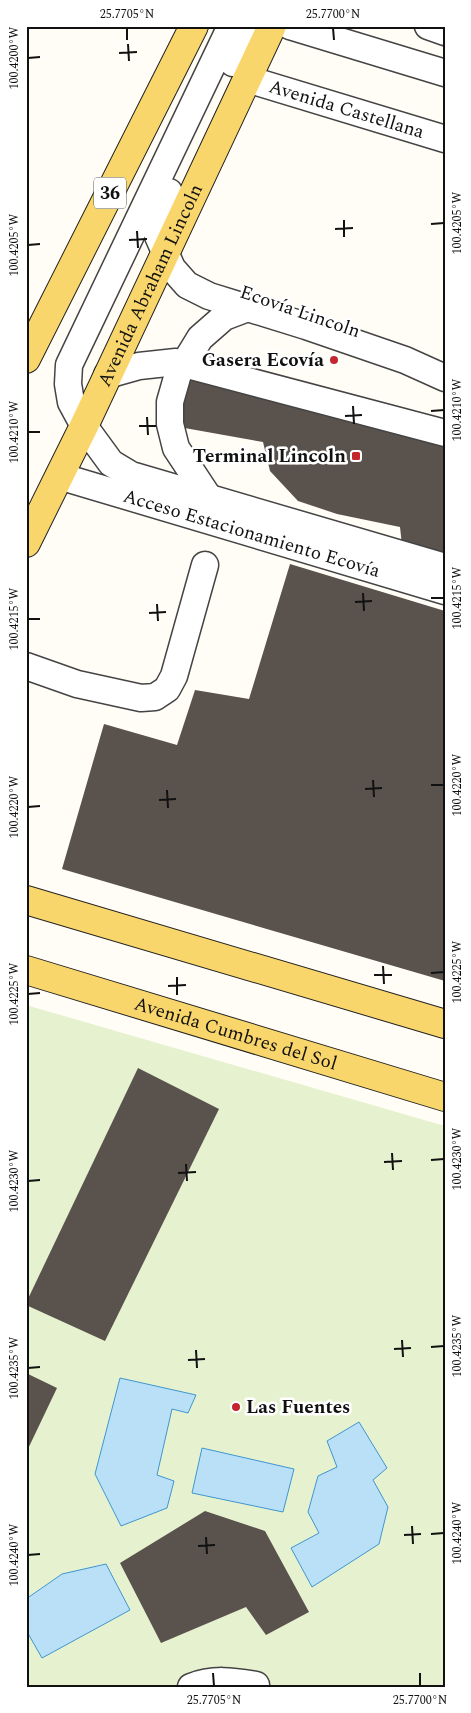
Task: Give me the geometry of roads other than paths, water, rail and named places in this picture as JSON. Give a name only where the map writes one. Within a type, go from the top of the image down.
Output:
[{"type":"main road","name":"36","points":[[26,359],[194,26]]},
{"type":"main road","name":"Avenida Abraham Lincoln","points":[[26,543],[84,426],[272,26]]},
{"type":"main road","points":[[26,900],[445,1024]]},
{"type":"main road","name":"Avenida Cumbres del Sol","points":[[26,970],[445,1097]]},
{"type":"street","points":[[231,26],[69,365],[68,384],[71,402],[84,426],[111,463],[131,475],[445,568]]},
{"type":"street","points":[[251,26],[157,217],[158,236],[169,246],[172,268],[187,285],[209,296],[359,344],[405,360],[445,378]]},
{"type":"street","points":[[290,26],[445,73]]},
{"type":"street","points":[[428,26],[445,32]]},
{"type":"street","name":"Avenida Castellana","points":[[247,79],[445,139]]},
{"type":"street","name":"Ecovía Lincoln","points":[[169,246],[177,252],[194,274],[205,280],[400,346],[445,364]]},
{"type":"street","points":[[208,498],[176,448],[170,424],[170,402],[178,374],[200,338],[224,317],[245,309]]},
{"type":"street","points":[[107,375],[139,366],[176,362],[445,432]]},
{"type":"street","name":"Acceso Estacionamiento Ecovía","points":[[59,476],[445,591]]},
{"type":"street","points":[[26,666],[77,684],[141,698],[155,697],[167,689],[174,676],[205,565]]},
{"type":"street","points":[[191,1687],[201,1683],[216,1681],[256,1684]]},
{"type":"water","points":[[120,1378],[196,1395],[188,1413],[172,1409],[157,1475],[174,1481],[167,1508],[121,1526],[95,1474]]},
{"type":"water","points":[[359,1422],[387,1468],[373,1480],[388,1507],[379,1544],[312,1587],[291,1548],[319,1533],[308,1512],[318,1476],[337,1467],[327,1441]]},
{"type":"water","points":[[202,1448],[294,1469],[283,1512],[192,1493]]},
{"type":"water","points":[[106,1564],[130,1610],[42,1658],[26,1630],[26,1599],[62,1574]]},
{"type":"place","name":"Gasera Ecovía","points":[[334,360]]},
{"type":"place","name":"Terminal Lincoln","points":[[356,456]]},
{"type":"place","name":"Las Fuentes","points":[[236,1407]]}]
